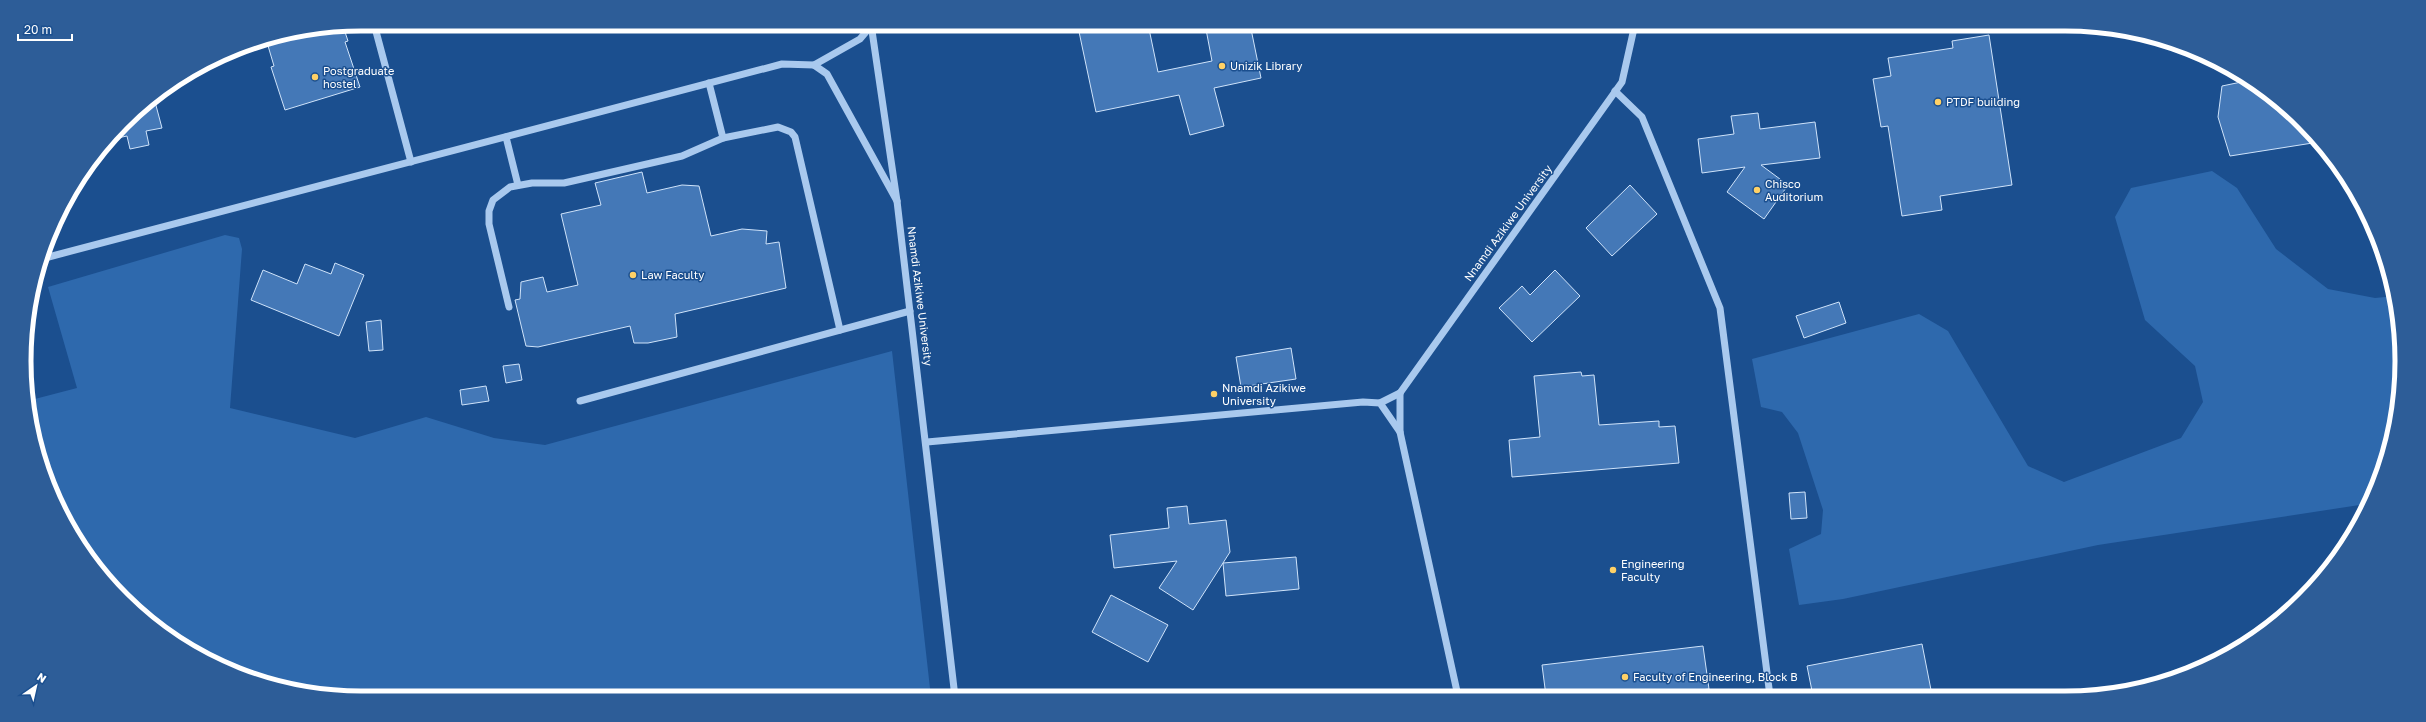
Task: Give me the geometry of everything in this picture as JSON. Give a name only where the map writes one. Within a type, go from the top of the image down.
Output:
[{"type":"street","points":[[376,31],[412,162]]},
{"type":"street","points":[[48,257],[782,64],[814,65],[860,39],[866,31]]},
{"type":"street","name":"Nnamdi Azikiwe University","points":[[872,31],[896,200],[927,442],[954,691]]},
{"type":"street","name":"Nnamdi Azikiwe University","points":[[1400,393],[1622,82],[1628,63],[1634,31]]},
{"type":"street","points":[[814,65],[827,74],[896,200]]},
{"type":"street","points":[[709,83],[723,138]]},
{"type":"street","points":[[1616,91],[1642,117],[1720,308],[1769,691]]},
{"type":"street","points":[[509,307],[489,224],[489,211],[493,200],[501,193],[518,185],[564,183],[660,162],[682,156],[723,138],[778,128],[791,132],[795,137],[840,330]]},
{"type":"street","points":[[506,137],[518,185]]},
{"type":"street","points":[[580,401],[910,311]]},
{"type":"street","points":[[927,442],[1347,402],[1380,403],[1400,393],[1400,432],[1457,691]]},
{"type":"street","points":[[1380,403],[1400,432]]},
{"type":"shaded area","points":[[2212,171],[2237,188],[2276,249],[2328,289],[2375,298],[2389,297],[2395,361],[2392,404],[2384,446],[2370,487],[2362,505],[2098,545],[1843,599],[1799,605],[1789,549],[1821,534],[1823,510],[1798,433],[1782,412],[1761,407],[1752,359],[1919,314],[1948,331],[2028,466],[2064,482],[2181,438],[2203,402],[2195,366],[2145,320],[2115,217],[2131,188]]},
{"type":"shaded area","points":[[225,235],[239,238],[242,249],[230,408],[355,438],[426,417],[494,438],[545,445],[892,351],[930,691],[339,690],[297,685],[276,680],[235,666],[215,657],[196,647],[160,623],[143,609],[113,579],[99,562],[75,526],[65,507],[56,487],[42,446],[34,399],[77,388],[48,287]]},
{"type":"building","name":"Unizik Library","points":[[1079,31],[1149,31],[1158,72],[1212,61],[1206,31],[1251,31],[1261,78],[1214,88],[1224,126],[1190,135],[1179,95],[1096,112]]},
{"type":"building","name":"Postgraduate hostel","points":[[345,32],[348,41],[345,42],[360,87],[285,110],[271,67],[274,66],[268,45],[297,37]]},
{"type":"building","name":"PTDF building","points":[[1989,35],[2012,185],[1940,196],[1942,210],[1902,216],[1888,126],[1881,127],[1873,79],[1891,76],[1888,58],[1953,48],[1952,41]]},
{"type":"building","points":[[2241,82],[2266,99],[2283,113],[2313,143],[2230,156],[2218,117],[2222,86]]},
{"type":"building","points":[[155,103],[162,128],[146,131],[149,145],[130,149],[127,136],[118,138]]},
{"type":"building","points":[[1758,113],[1760,129],[1815,122],[1820,158],[1761,165],[1788,185],[1764,219],[1727,192],[1745,167],[1702,173],[1698,139],[1734,134],[1731,116]]},
{"type":"building","points":[[642,172],[647,193],[682,185],[699,186],[711,236],[742,229],[767,231],[766,244],[779,242],[786,288],[675,314],[677,337],[648,343],[634,343],[630,326],[538,347],[526,346],[515,300],[520,299],[521,282],[543,277],[547,292],[578,285],[561,214],[601,205],[595,183]]},
{"type":"building","points":[[1630,185],[1657,214],[1612,256],[1586,228]]},
{"type":"building","points":[[335,263],[364,275],[339,336],[251,300],[263,270],[297,284],[305,264],[331,274]]},
{"type":"building","points":[[1555,270],[1580,296],[1532,342],[1499,308],[1522,286],[1530,295]]},
{"type":"building","points":[[1839,302],[1846,323],[1804,338],[1796,316]]},
{"type":"building","points":[[381,320],[383,350],[369,351],[366,322]]},
{"type":"building","points":[[1291,348],[1296,379],[1241,387],[1236,357]]},
{"type":"building","points":[[519,364],[522,380],[506,383],[503,366]]},
{"type":"building","points":[[1581,372],[1582,376],[1594,375],[1599,425],[1659,421],[1659,427],[1675,426],[1679,463],[1512,477],[1509,440],[1540,437],[1534,376]]},
{"type":"building","points":[[486,386],[489,401],[462,405],[460,390]]},
{"type":"building","points":[[1805,492],[1807,518],[1791,519],[1789,493]]},
{"type":"building","points":[[1187,506],[1189,524],[1226,520],[1230,552],[1193,610],[1159,588],[1177,561],[1114,568],[1110,535],[1169,528],[1167,508]]},
{"type":"building","points":[[1296,557],[1299,589],[1226,596],[1223,563]]},
{"type":"building","points":[[1111,595],[1168,625],[1148,662],[1092,632]]},
{"type":"building","points":[[1922,644],[1931,691],[1812,691],[1807,666]]},
{"type":"building","name":"Faculty of Engineering, Block B","points":[[1703,646],[1709,689],[1692,691],[1545,691],[1542,665]]},
{"type":"place","name":"Unizik Library","points":[[1222,66]]},
{"type":"place","name":"Postgraduate hostel","points":[[315,77]]},
{"type":"place","name":"PTDF building","points":[[1938,102]]},
{"type":"place","name":"Chisco Auditorium","points":[[1757,190]]},
{"type":"place","name":"Law Faculty","points":[[633,275]]},
{"type":"place","name":"Nnamdi Azikiwe University","points":[[1214,394]]},
{"type":"place","name":"Engineering Faculty","points":[[1613,570]]},
{"type":"place","name":"Faculty of Engineering, Block B","points":[[1625,677]]}]
